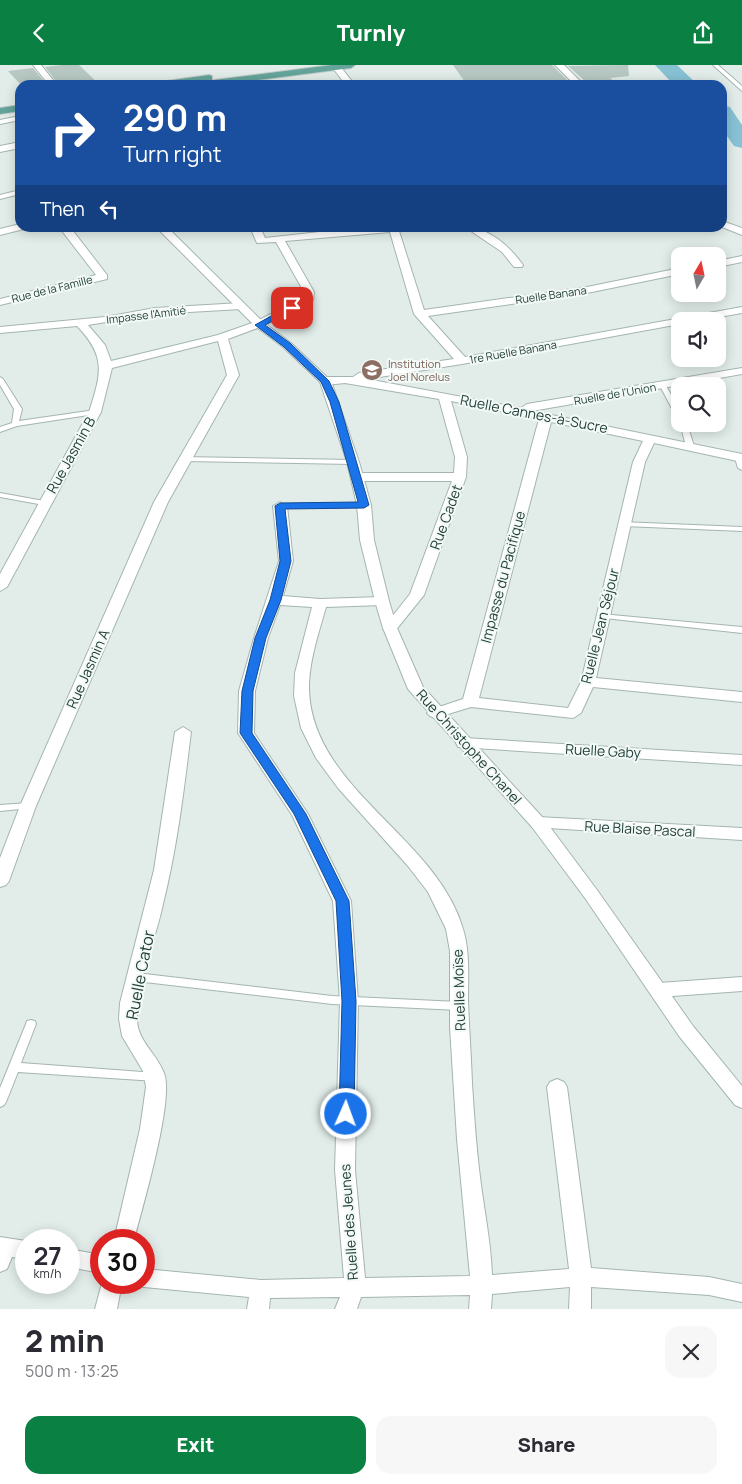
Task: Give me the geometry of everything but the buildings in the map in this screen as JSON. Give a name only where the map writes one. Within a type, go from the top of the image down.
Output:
[{"type":"main road","points":[[196,80],[309,65]]},
{"type":"main road","points":[[255,80],[351,65]]},
{"type":"main road","points":[[0,105],[15,104]]},
{"type":"main road","points":[[0,111],[15,109]]},
{"type":"street","points":[[37,65],[49,80]]},
{"type":"street","points":[[559,65],[575,80]]},
{"type":"street","points":[[336,67],[347,80]]},
{"type":"street","points":[[0,149],[15,146]]},
{"type":"street","points":[[727,226],[742,231]]},
{"type":"street","points":[[0,232],[15,228]]},
{"type":"street","name":"Rue de la Famille","points":[[4,301],[103,277],[68,232]]},
{"type":"street","name":"Rue Christophe Chanel","points":[[166,232],[259,325],[287,345],[325,381],[334,402],[353,462],[364,505],[367,540],[390,629],[416,689],[435,713],[538,823],[592,894],[686,1031],[742,1100]]},
{"type":"street","points":[[258,232],[261,241],[310,232]]},
{"type":"street","points":[[395,232],[420,314],[462,361]]},
{"type":"street","points":[[478,232],[506,250],[518,265]]},
{"type":"street","points":[[106,366],[222,337],[259,325],[308,300],[309,293],[279,239]]},
{"type":"street","points":[[726,262],[742,259]]},
{"type":"street","name":"Ruelle Banana","points":[[420,314],[588,290],[671,273]]},
{"type":"street","points":[[0,291],[4,301]]},
{"type":"street","name":"Impasse l'Amitié","points":[[0,331],[80,323],[155,311],[241,306]]},
{"type":"street","name":"1re Ruelle Banana","points":[[726,313],[742,310]]},
{"type":"street","name":"Rue Jasmin B","points":[[0,587],[95,412],[103,387],[107,358],[95,336],[80,323]]},
{"type":"street","name":"1re Ruelle Banana","points":[[345,379],[462,361],[671,323]]},
{"type":"street","name":"Rue Jasmin A","points":[[0,881],[28,805],[162,502],[184,459],[233,375],[222,337]]},
{"type":"street","name":"Ruelle de l'Union","points":[[517,410],[742,371]]},
{"type":"street","name":"Ruelle Cannes-à-Sucre","points":[[325,381],[345,379],[517,410],[690,446],[741,461]]},
{"type":"street","name":"Rue Cadet","points":[[390,629],[418,595],[460,477],[461,457],[444,396]]},
{"type":"street","name":"Impasse du Pacifique","points":[[470,702],[546,416]]},
{"type":"street","name":"Ruelle Jean Séjour","points":[[470,702],[573,713],[588,682],[639,462],[651,438]]},
{"type":"street","points":[[356,477],[460,477]]},
{"type":"street","name":"Ruelle des Jeunes","points":[[280,506],[286,561],[275,600],[261,638],[247,691],[246,733],[300,814],[342,901],[349,1001],[345,1170],[354,1285],[346,1309]]},
{"type":"street","points":[[275,600],[320,603],[382,601]]},
{"type":"street","name":"Ruelle Moïse","points":[[320,603],[307,651],[301,695],[307,726],[313,743],[345,786],[402,845],[431,883],[451,917],[460,948],[459,1007],[468,1158],[483,1285],[480,1309]]},
{"type":"street","points":[[588,682],[742,697]]},
{"type":"street","points":[[435,713],[470,702]]},
{"type":"street","name":"Ruelle Cator","points":[[156,1077],[132,1040],[128,1020],[136,977],[158,890],[172,816],[184,732]]},
{"type":"street","name":"Ruelle Gaby","points":[[464,743],[742,760]]},
{"type":"street","name":"Rue Blaise Pascal","points":[[538,823],[742,834]]},
{"type":"street","points":[[659,990],[742,984]]},
{"type":"street","points":[[127,1229],[155,1105],[156,1077]]},
{"type":"street","points":[[557,1087],[581,1277],[580,1309]]},
{"type":"street","points":[[2,1252],[15,1251]]},
{"type":"street","points":[[155,1281],[260,1299],[354,1285],[483,1285],[581,1277],[710,1286],[742,1293]]},
{"type":"street","points":[[106,1309],[109,1294]]},
{"type":"lane","points":[[714,65],[742,89]]},
{"type":"lane","points":[[0,122],[15,119]]},
{"type":"lane","points":[[0,197],[15,193]]},
{"type":"lane","points":[[0,379],[15,401],[18,409],[15,424]]},
{"type":"lane","points":[[663,385],[671,400]]},
{"type":"lane","points":[[0,430],[15,424],[95,412]]},
{"type":"lane","points":[[686,432],[690,446]]},
{"type":"lane","points":[[184,459],[353,462]]},
{"type":"lane","points":[[0,495],[44,503]]},
{"type":"lane","points":[[280,506],[364,505]]},
{"type":"lane","points":[[624,524],[742,529]]},
{"type":"lane","points":[[604,616],[742,630]]},
{"type":"lane","points":[[0,808],[28,805]]},
{"type":"lane","points":[[136,977],[349,1001],[459,1007]]},
{"type":"lane","points":[[0,1102],[31,1023]]},
{"type":"lane","points":[[14,1067],[156,1077]]},
{"type":"waterway","points":[[665,65],[682,80]]},
{"type":"waterway","points":[[727,119],[742,141]]},
{"type":"place","name":"Institution Joel Norelus","points":[[372,370]]},
{"type":"route","points":[[292,308],[259,325],[287,345],[325,381],[334,402],[353,462],[364,505],[280,506],[286,561],[275,600],[261,638],[247,691],[246,733],[300,814],[342,901],[349,1001],[346,1114]]}]
